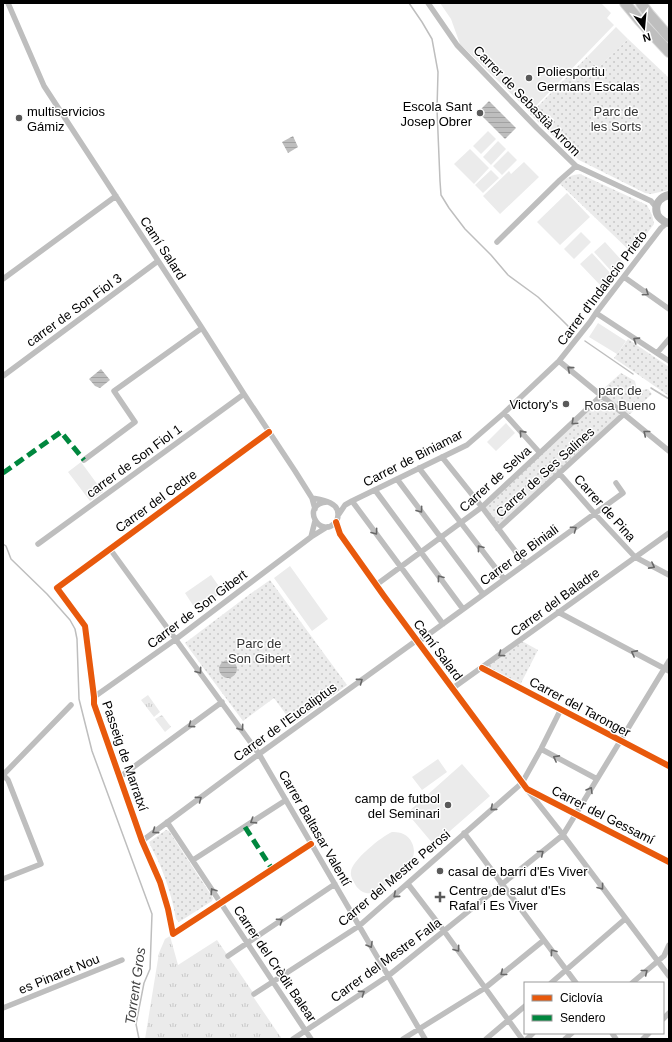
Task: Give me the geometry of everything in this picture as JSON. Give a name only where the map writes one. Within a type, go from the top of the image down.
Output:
[{"type":"highway","points":[[625,3],[669,52]]},
{"type":"highway","points":[[642,3],[649,14],[669,37]]},
{"type":"street","name":"Camí Salard","points":[[8,3],[44,86],[295,470],[312,498],[315,509]]},
{"type":"street","name":"Carrer de Sebastià Arrom","points":[[428,3],[457,45],[576,166],[656,203]]},
{"type":"street","points":[[497,242],[576,166]]},
{"type":"street","points":[[665,224],[656,212],[656,203],[669,195]]},
{"type":"street","points":[[3,279],[116,196]]},
{"type":"street","name":"Carrer d'Indalecio Prieto","points":[[560,360],[665,224]]},
{"type":"street","name":"carrer de Son Fiol 3","points":[[3,376],[158,261]]},
{"type":"street","points":[[624,277],[669,309]]},
{"type":"street","points":[[596,314],[669,361]]},
{"type":"street","points":[[84,460],[135,422],[114,391],[202,328]]},
{"type":"street","points":[[656,353],[669,339]]},
{"type":"street","points":[[560,360],[669,451]]},
{"type":"street","name":"Carrer de Biniamar","points":[[339,514],[345,505],[352,501],[467,445],[504,413],[560,360]]},
{"type":"street","name":"carrer de Son Fiol 1","points":[[38,544],[244,394]]},
{"type":"street","name":"Carrer de Selva","points":[[376,585],[482,507],[602,395]]},
{"type":"street","points":[[504,413],[540,453]]},
{"type":"street","name":"Carrer de Ses Salines","points":[[498,529],[624,414]]},
{"type":"street","name":"Carrer del Cedre","points":[[57,588],[269,432]]},
{"type":"street","points":[[442,457],[525,564]]},
{"type":"street","points":[[420,468],[504,579]]},
{"type":"street","name":"Carrer de Pina","points":[[559,473],[635,557],[669,575]]},
{"type":"street","points":[[397,478],[483,594]]},
{"type":"street","name":"Carrer de Biniali","points":[[418,641],[623,493],[616,483]]},
{"type":"street","points":[[375,490],[463,609]]},
{"type":"street","points":[[312,498],[334,505],[339,514],[336,522],[328,527],[320,526],[315,521]]},
{"type":"street","points":[[352,501],[443,624]]},
{"type":"street","points":[[311,537],[315,521],[313,513],[320,504],[327,502]]},
{"type":"street","name":"Carrer de Biniamar","points":[[334,505],[345,505]]},
{"type":"street","name":"Camí Salard","points":[[336,522],[340,534],[376,585],[522,783],[669,976]]},
{"type":"street","name":"Camí Salard","points":[[328,527],[340,534]]},
{"type":"street","name":"Carrer de Son Gibert","points":[[94,697],[176,639],[311,537],[328,527]]},
{"type":"street","name":"Carrer del Baladre","points":[[452,688],[669,533]]},
{"type":"street","name":"Carrer Baltasar Valentí","points":[[110,549],[259,754],[425,1039]]},
{"type":"street","name":"Passeig de Marratxí","points":[[57,588],[85,626],[94,704],[142,841],[157,874],[168,909],[173,934],[220,903]]},
{"type":"street","points":[[558,612],[667,669]]},
{"type":"street","name":"Carrer de l'Eucaliptus","points":[[142,841],[259,754],[418,641]]},
{"type":"street","name":"Carrer del Mestre Falla","points":[[293,1039],[388,976],[563,835],[667,669],[669,661]]},
{"type":"street","name":"Carrer del Taronger","points":[[482,668],[669,766]]},
{"type":"street","points":[[120,777],[222,702]]},
{"type":"street","points":[[3,879],[41,864],[8,780],[3,775],[72,705]]},
{"type":"street","points":[[522,783],[561,709]]},
{"type":"street","points":[[541,749],[597,779]]},
{"type":"street","name":"Carrer del Mestre Perosi","points":[[254,994],[359,926],[522,783]]},
{"type":"street","name":"Carrer del Gessamí","points":[[527,789],[669,862]]},
{"type":"street","points":[[193,860],[286,800]]},
{"type":"street","name":"Carrer del Crèdit Balear","points":[[167,822],[311,1039]]},
{"type":"street","points":[[464,833],[575,982]]},
{"type":"street","points":[[220,903],[311,844]]},
{"type":"street","points":[[228,956],[335,884]]},
{"type":"street","points":[[408,884],[522,1039]]},
{"type":"street","points":[[553,982],[625,919]]},
{"type":"street","points":[[403,1039],[485,988],[544,940]]},
{"type":"street","points":[[633,982],[658,961],[666,957],[669,945]]},
{"type":"street","name":"es Pinaret Nou","points":[[3,1008],[122,960]]},
{"type":"street","points":[[486,1039],[524,1007]]},
{"type":"green space","name":"Poliesportiu Germans Escalas","points":[[440,3],[601,3],[611,13],[607,18],[614,25],[530,112],[460,44],[451,19]]},
{"type":"green space","points":[[616,27],[628,39],[598,68],[587,57]]},
{"type":"green space","name":"Parc de les Sorts","points":[[628,39],[669,78],[669,190],[651,194],[645,193],[579,160],[530,114],[587,57],[598,68]]},
{"type":"green space","points":[[488,131],[496,139],[481,154],[473,146]]},
{"type":"green space","points":[[498,141],[506,149],[491,165],[483,157]]},
{"type":"green space","points":[[470,149],[489,168],[474,184],[454,164]]},
{"type":"green space","points":[[508,151],[517,160],[502,175],[493,166]]},
{"type":"green space","points":[[524,162],[539,177],[500,214],[483,196],[509,171],[511,174]]},
{"type":"green space","points":[[491,170],[499,178],[483,193],[475,185]]},
{"type":"green space","points":[[580,174],[647,205],[652,215],[654,224],[632,253],[560,184],[569,177]]},
{"type":"green space","points":[[567,193],[590,217],[560,245],[537,222]]},
{"type":"green space","points":[[581,232],[591,242],[574,259],[564,249]]},
{"type":"green space","points":[[605,242],[624,263],[613,273],[594,252]]},
{"type":"green space","points":[[592,253],[612,275],[601,286],[580,264]]},
{"type":"green space","points":[[598,323],[626,341],[617,354],[589,337]]},
{"type":"green space","points":[[628,339],[669,367],[669,396],[614,358]]},
{"type":"green space","name":"parc de Rosa Bueno","points":[[621,373],[635,381],[637,391],[648,389],[652,394],[630,414],[624,414],[498,529],[482,507],[602,396],[602,390]]},
{"type":"green space","points":[[506,423],[515,433],[496,451],[487,442]]},
{"type":"green space","points":[[81,462],[103,492],[90,501],[68,472]]},
{"type":"green space","points":[[290,566],[328,619],[312,631],[274,578]]},
{"type":"green space","points":[[211,575],[223,592],[196,610],[185,593]]},
{"type":"green space","name":"Parc de Son Gibert","points":[[270,580],[347,685],[293,724],[274,698],[243,721],[185,643]]},
{"type":"green space","points":[[520,640],[538,650],[519,687],[482,668]]},
{"type":"green space","points":[[148,695],[160,712],[154,717],[141,700]]},
{"type":"green space","points":[[162,715],[171,727],[165,732],[155,719]]},
{"type":"green space","points":[[438,759],[447,772],[422,790],[412,777]]},
{"type":"green space","name":"camp de futbol del Seminari","points":[[462,764],[490,796],[434,845],[407,813]]},
{"type":"green space","points":[[166,830],[169,831],[213,898],[212,901],[179,922],[176,919],[163,871],[149,842]]},
{"type":"green space","points":[[392,832],[401,833],[409,838],[414,850],[412,859],[407,867],[381,889],[372,893],[363,892],[356,886],[352,879],[352,867],[368,849],[381,838]]},
{"type":"green space","points":[[170,936],[178,965],[217,940],[254,994],[254,998],[282,1039],[145,1039],[159,953],[165,939]]},
{"type":"shaded area","points":[[489,101],[516,128],[505,139],[478,112]]},
{"type":"shaded area","points":[[293,136],[298,147],[288,153],[282,142]]},
{"type":"shaded area","points":[[101,369],[110,380],[100,388],[95,386],[89,379]]},
{"type":"shaded area","points":[[228,660],[234,663],[237,669],[234,675],[228,678],[222,675],[219,669],[222,663]]},
{"type":"waterway","points":[[409,3],[432,39],[438,72],[437,109],[441,195],[465,229],[491,255],[508,275],[538,297],[573,331]]},
{"type":"waterway","points":[[585,341],[633,374]]},
{"type":"waterway","points":[[651,388],[669,399]]},
{"type":"waterway","name":"Torrent Gros","points":[[3,544],[6,546],[11,559],[47,594],[70,620],[75,629],[77,639],[79,699],[92,751],[152,914],[150,969],[144,983],[136,1024],[139,1039]]},
{"type":"marked path","points":[[3,473],[61,432],[84,460]]},
{"type":"marked path","points":[[245,827],[272,869]]},
{"type":"cycle path","points":[[269,432],[57,588],[85,626],[94,704],[142,841],[160,882],[168,909],[173,934],[311,844]]},
{"type":"cycle path","points":[[336,522],[340,534],[384,596],[527,789],[669,862]]},
{"type":"cycle path","points":[[482,668],[669,766]]},
{"type":"place","name":"Poliesportiu Germans Escalas","points":[[529,78]]},
{"type":"place","name":"Escola Sant Josep Obrer","points":[[480,113]]},
{"type":"place","name":"multiservicios Gámiz","points":[[19,118]]},
{"type":"place","name":"Victory's","points":[[566,404]]},
{"type":"place","name":"camp de futbol del Seminari","points":[[448,805]]},
{"type":"place","name":"casal de barri d'Es Viver","points":[[440,871]]},
{"type":"place","name":"Centre de salut d'Es Rafal i Es Viver","points":[[440,897]]}]
